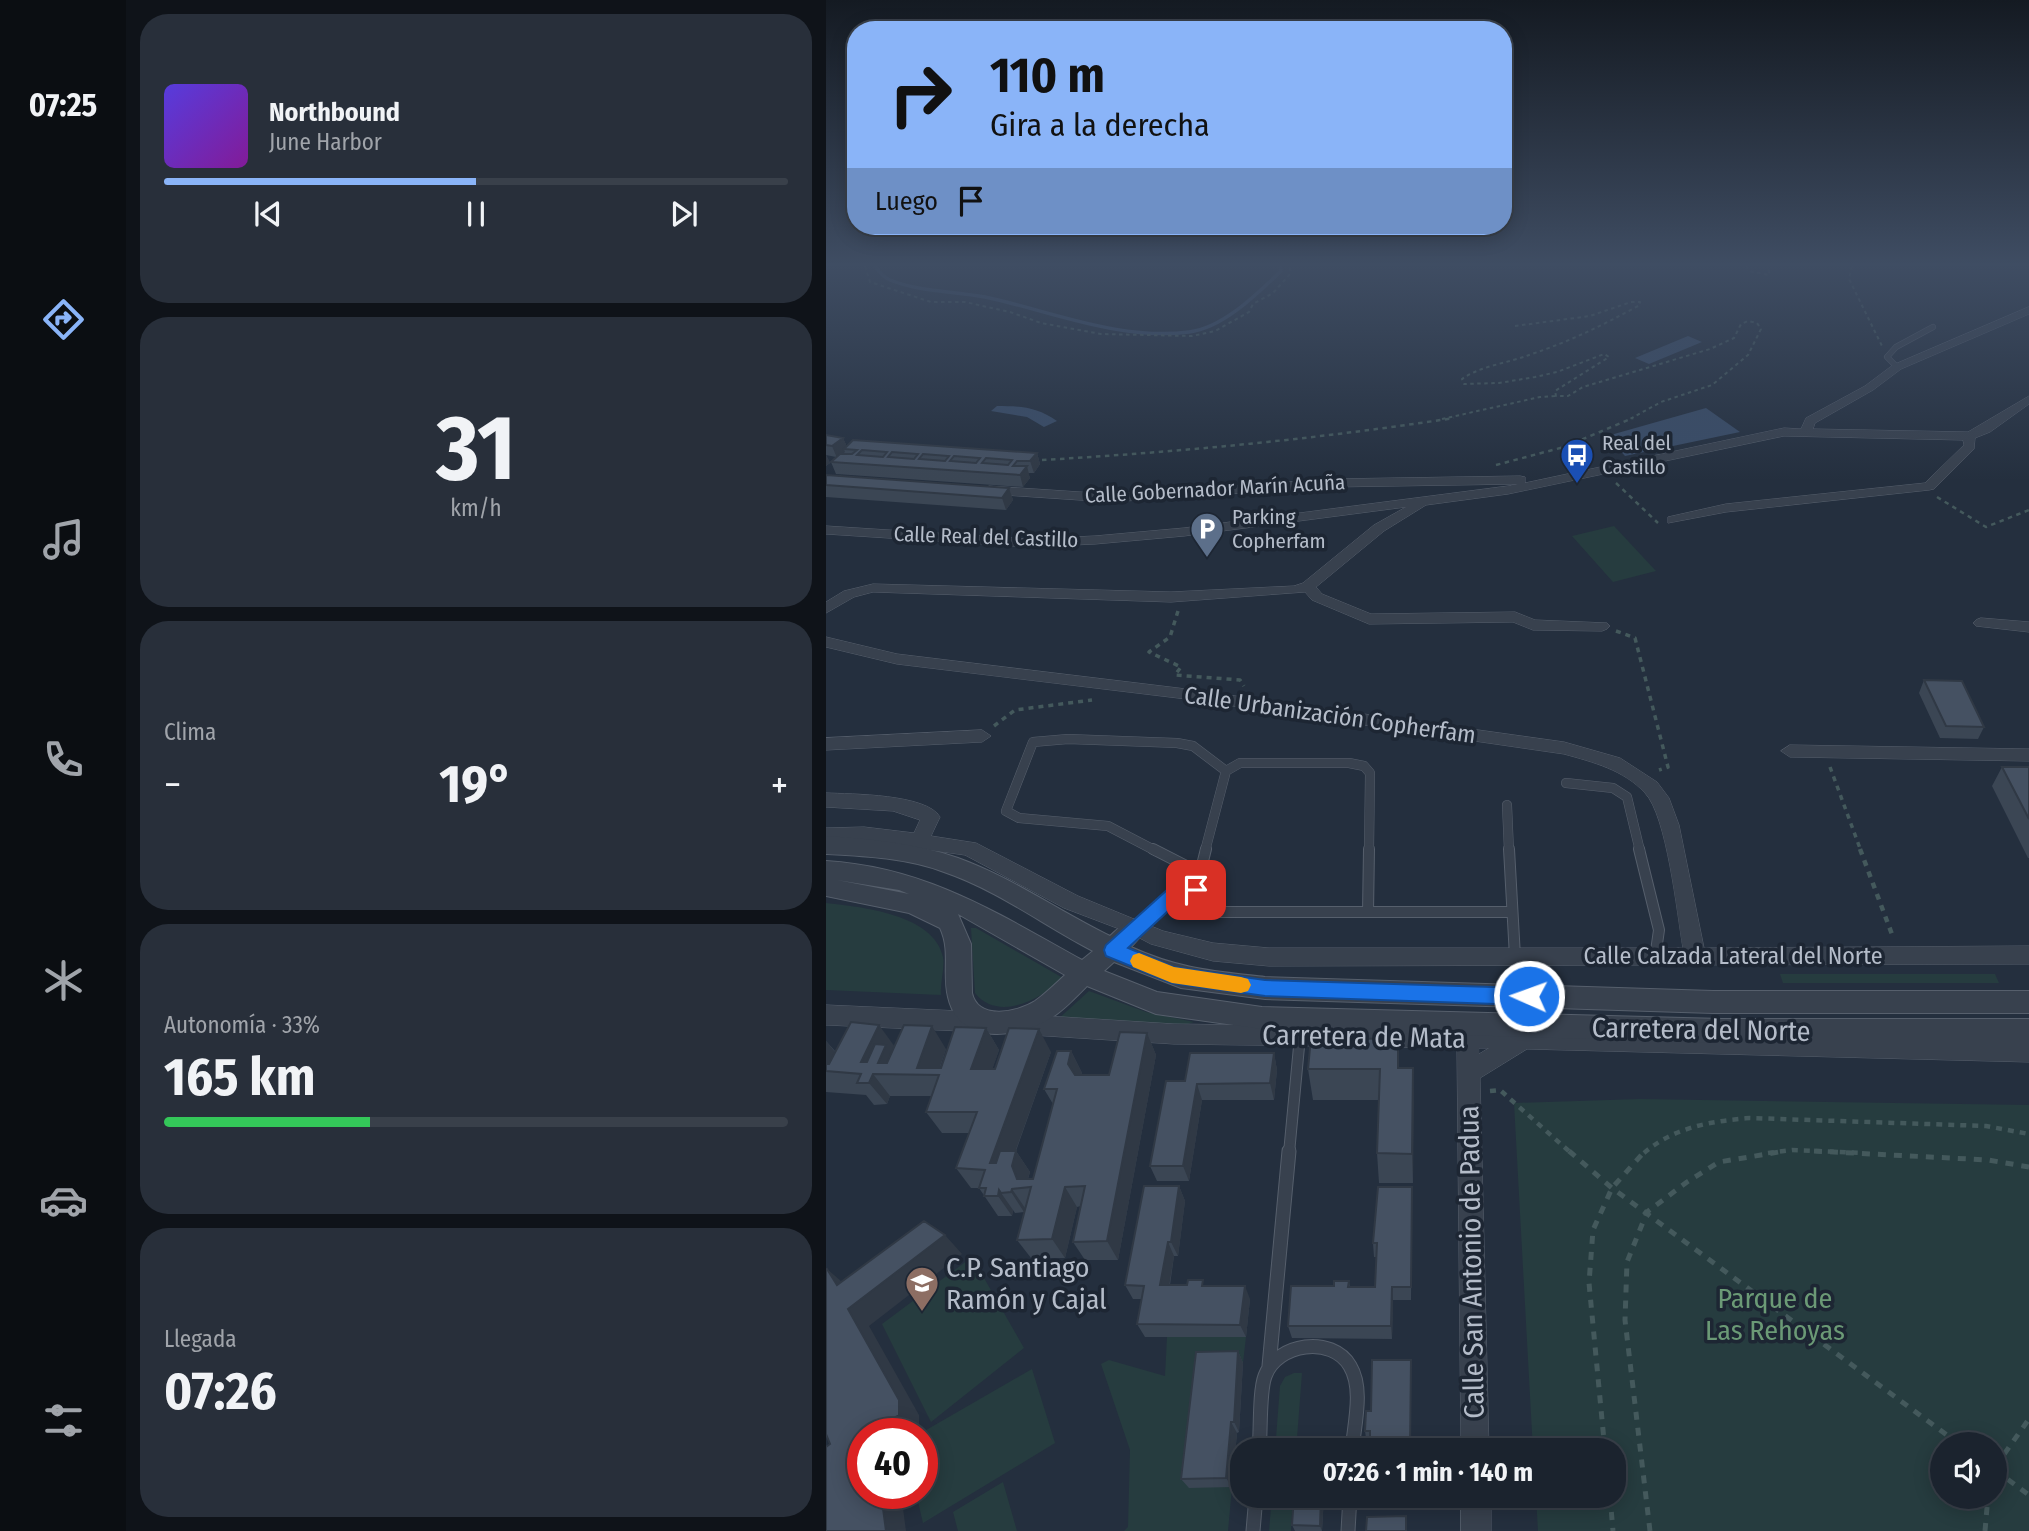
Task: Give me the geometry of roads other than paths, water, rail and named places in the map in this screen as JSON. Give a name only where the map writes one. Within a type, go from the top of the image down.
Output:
[{"type":"street","points":[[1807,431],[1810,421],[1869,388],[1897,367],[1965,337]]},
{"type":"street","points":[[1562,481],[1769,434],[1807,431],[1969,436],[1983,433],[2017,404],[2029,399]]},
{"type":"street","points":[[1673,520],[1726,508],[1929,486],[1970,446],[1969,436]]},
{"type":"street","name":"Calle Gobernador Marín Acuña","points":[[975,489],[1110,498],[1332,483],[1492,479],[1562,481]]},
{"type":"street","name":"Calle Real del Castillo","points":[[826,530],[1029,542],[1095,540],[1184,532],[1562,481]]},
{"type":"street","points":[[826,608],[849,594],[873,588],[1171,597],[1295,590],[1308,586],[1380,528],[1426,501]]},
{"type":"street","points":[[1308,586],[1317,597],[1369,619],[1515,617],[1533,625],[1602,626]]},
{"type":"street","points":[[1982,623],[2029,627]]},
{"type":"street","name":"Calle Urbanización Copherfam","points":[[826,642],[897,659],[1178,693],[1564,748],[1614,762],[1651,787],[1663,803],[1670,825],[1695,957]]},
{"type":"street","points":[[826,744],[982,736]]},
{"type":"street","points":[[1790,751],[2029,755]]},
{"type":"street","points":[[826,800],[893,803],[914,808],[931,817],[920,840]]},
{"type":"street","name":"Calle Calzada Lateral del Norte","points":[[826,835],[864,834],[969,848],[1071,902],[1137,927],[1158,938],[1185,946],[1269,957],[2029,955]]},
{"type":"street","name":"Carretera del Norte","points":[[826,845],[868,848],[908,855],[965,870],[1113,950],[1172,975],[1265,988],[1713,1002],[2029,1002]]},
{"type":"street","name":"Carretera del Norte","points":[[826,870],[902,881],[960,904],[1087,975],[1156,1003],[1262,1018],[1722,1031],[2029,1031]]},
{"type":"street","points":[[826,887],[913,904],[949,921],[959,946],[959,984],[964,1006],[975,1016],[998,1023],[1015,1021],[1044,1009],[1087,975],[1137,927]]},
{"type":"street","name":"Carretera de Mata","points":[[826,1015],[1174,1034],[1300,1034],[2029,1052]]},
{"type":"street","name":"Calle San Antonio de Padua","points":[[1467,1083],[1525,1039]]},
{"type":"street","name":"Calle San Antonio de Padua","points":[[1468,1040],[1475,1438]]},
{"type":"street","points":[[1476,1508],[1476,1531]]},
{"type":"lane","points":[[1897,367],[1887,357],[1896,347],[1914,337]]},
{"type":"lane","points":[[1198,881],[1108,826],[1019,818],[1006,811],[1033,742],[1068,739],[1177,743],[1193,746],[1226,771]]},
{"type":"lane","points":[[1368,912],[1370,773],[1364,766],[1349,763],[1240,763],[1226,771],[1198,881],[1196,903],[1217,912],[1368,912],[1512,912]]},
{"type":"lane","points":[[1566,783],[1613,788],[1627,797],[1659,930],[1655,957]]},
{"type":"lane","points":[[1507,805],[1515,957]]},
{"type":"lane","points":[[1137,927],[1173,895],[1198,881]]},
{"type":"lane","points":[[1260,1438],[1300,1034]]},
{"type":"lane","points":[[1269,1366],[1287,1351],[1303,1345],[1332,1350],[1344,1359],[1355,1379],[1353,1438]]},
{"type":"lane","points":[[1253,1531],[1254,1508]]},
{"type":"lane","points":[[1348,1531],[1349,1508]]},
{"type":"water","points":[[1685,337],[1702,342],[1649,364],[1635,358]]},
{"type":"water","points":[[997,406],[1028,408],[1057,421],[1044,427],[1027,417],[991,411]]},
{"type":"water","points":[[1706,408],[1740,432],[1625,456],[1607,436]]},
{"type":"place","name":"Real del Castillo","points":[[1577,485]]},
{"type":"place","name":"Parking Copherfam","points":[[1207,559]]},
{"type":"place","name":"C.P. Santiago Ramón y Cajal","points":[[922,1313]]},
{"type":"park label","name":"Parque de Las Rehoyas","points":[[1775,1314]]}]
